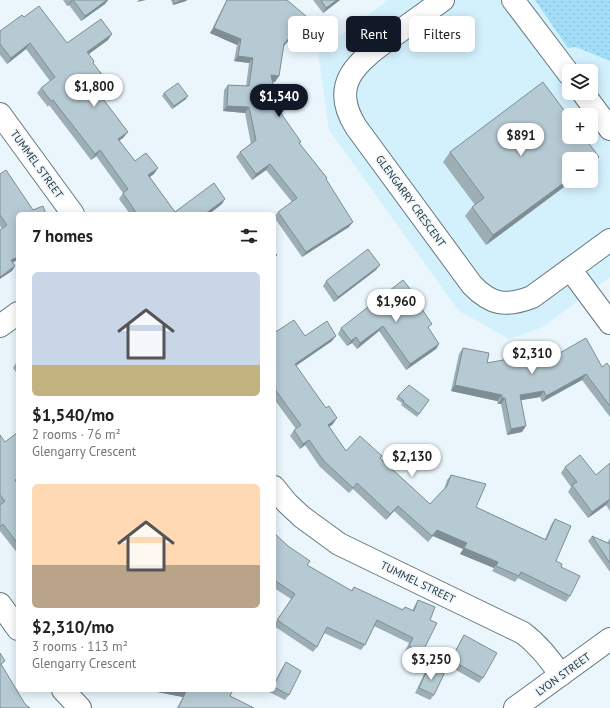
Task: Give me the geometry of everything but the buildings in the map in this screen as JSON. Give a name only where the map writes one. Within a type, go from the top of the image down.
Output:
[{"type":"street","name":"GLENGARRY CRESCENT","points":[[443,0],[369,54],[358,65],[346,88],[345,102],[349,115],[356,127],[472,285],[482,296],[494,301],[507,303],[532,297],[610,240]]},
{"type":"street","points":[[513,0],[562,65]]},
{"type":"street","points":[[588,100],[610,129]]},
{"type":"street","name":"TUMMEL STREET","points":[[0,114],[72,212]]},
{"type":"street","points":[[570,269],[610,323]]},
{"type":"street","points":[[0,326],[16,314]]},
{"type":"street","name":"TUMMEL STREET","points":[[276,489],[302,517],[339,544],[523,633],[546,654],[561,675]]},
{"type":"street","points":[[0,604],[16,626]]},
{"type":"street","name":"LYON STREET","points":[[516,708],[610,639]]},
{"type":"street","points":[[65,692],[80,708]]},
{"type":"shaded area","points":[[388,0],[610,0],[610,277],[543,327],[509,339],[459,311],[329,130],[318,52],[338,52],[338,37],[346,31],[346,52],[401,52],[401,16],[366,16]]},
{"type":"shaded area","points":[[535,0],[610,0],[610,61],[576,47],[568,48]]}]
